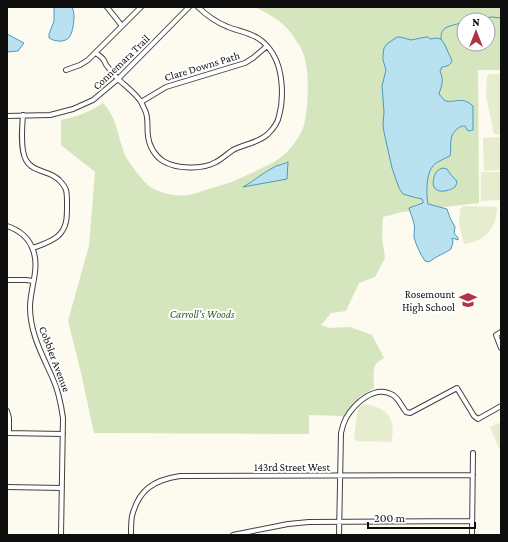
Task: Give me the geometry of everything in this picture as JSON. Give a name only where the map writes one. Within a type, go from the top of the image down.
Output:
[{"type":"street","points":[[107,7],[122,26]]},
{"type":"street","points":[[66,70],[84,63],[141,7]]},
{"type":"street","name":"Connemara Trail","points":[[7,116],[50,115],[81,106],[93,100],[118,79],[189,7]]},
{"type":"street","points":[[96,52],[118,79],[142,102],[148,116],[148,136],[150,144],[154,152],[161,160],[168,164],[178,166],[209,166],[217,162],[231,151],[260,140],[268,134],[279,118],[282,95],[280,71],[277,61],[267,46],[261,40],[250,34],[214,20],[198,7]]},
{"type":"street","name":"Clare Downs Path","points":[[142,102],[166,87],[245,63],[267,46]]},
{"type":"street","points":[[7,226],[24,236],[33,248],[54,239],[62,231],[67,220],[67,196],[60,180],[48,173],[36,170],[27,162],[22,152],[23,115]]},
{"type":"street","name":"Cobbler Avenue","points":[[33,248],[36,260],[30,307],[31,321],[39,349],[54,380],[60,398],[63,418],[61,535]]},
{"type":"street","points":[[7,280],[33,281]]},
{"type":"street","points":[[501,332],[496,335],[501,348]]},
{"type":"street","points":[[339,535],[341,433],[346,418],[361,401],[376,392],[385,391],[393,395],[406,412],[410,414],[457,388],[474,416],[478,419],[501,406]]},
{"type":"street","points":[[7,411],[9,418],[8,433],[63,434]]},
{"type":"street","points":[[472,535],[473,453]]},
{"type":"street","name":"143rd Street West","points":[[131,535],[132,517],[138,500],[150,486],[166,478],[180,476],[473,474]]},
{"type":"street","points":[[7,487],[62,488]]},
{"type":"street","points":[[233,535],[288,524],[309,522],[472,521]]},
{"type":"green space","name":"Carroll's Woods","points":[[255,7],[501,7],[501,70],[478,70],[479,203],[402,212],[383,217],[382,237],[385,258],[375,277],[359,283],[346,311],[331,313],[321,325],[329,328],[350,327],[372,335],[384,358],[375,366],[374,388],[359,397],[343,416],[309,415],[309,434],[94,433],[68,321],[89,246],[95,172],[61,145],[61,120],[83,114],[103,103],[114,121],[125,155],[133,167],[149,186],[168,194],[191,195],[231,182],[251,173],[280,157],[296,142],[301,134],[307,107],[308,77],[303,54],[299,45],[287,28],[272,16]]},
{"type":"green space","points":[[489,74],[501,74],[501,135],[494,134],[486,96],[487,76]]},
{"type":"green space","points":[[501,137],[501,170],[484,171],[483,138]]},
{"type":"green space","points":[[481,172],[501,172],[501,200],[481,201]]},
{"type":"green space","points":[[463,206],[497,207],[495,222],[488,233],[478,240],[464,244],[459,224],[460,209]]},
{"type":"green space","points":[[364,404],[379,408],[388,416],[393,427],[391,442],[357,441],[354,438],[358,408]]},
{"type":"green space","points":[[501,422],[501,453],[490,427]]},
{"type":"water","points":[[54,7],[72,7],[73,10],[74,19],[72,33],[66,40],[63,41],[57,41],[49,38],[54,21]]},
{"type":"water","points":[[7,34],[24,43],[18,51],[7,52]]},
{"type":"water","points":[[397,37],[411,40],[426,37],[430,39],[441,39],[452,61],[449,65],[442,67],[440,71],[442,85],[439,94],[445,101],[466,101],[473,106],[473,130],[467,130],[465,126],[456,130],[451,139],[450,156],[434,165],[429,173],[427,189],[428,204],[447,209],[455,227],[454,233],[458,240],[452,238],[453,242],[451,249],[429,262],[425,261],[416,243],[414,237],[414,224],[409,208],[423,203],[423,201],[422,199],[403,194],[399,188],[392,168],[383,125],[384,112],[382,86],[386,70],[383,60],[384,48]]},
{"type":"water","points":[[288,162],[287,179],[243,187],[272,168]]},
{"type":"water","points":[[443,168],[447,169],[457,183],[455,187],[447,191],[438,191],[433,185],[434,176],[438,170]]},
{"type":"waterway","points":[[496,18],[501,18]]},
{"type":"waterway","points":[[441,39],[443,30],[456,25]]},
{"type":"place","name":"Rosemount High School","points":[[468,300]]}]
